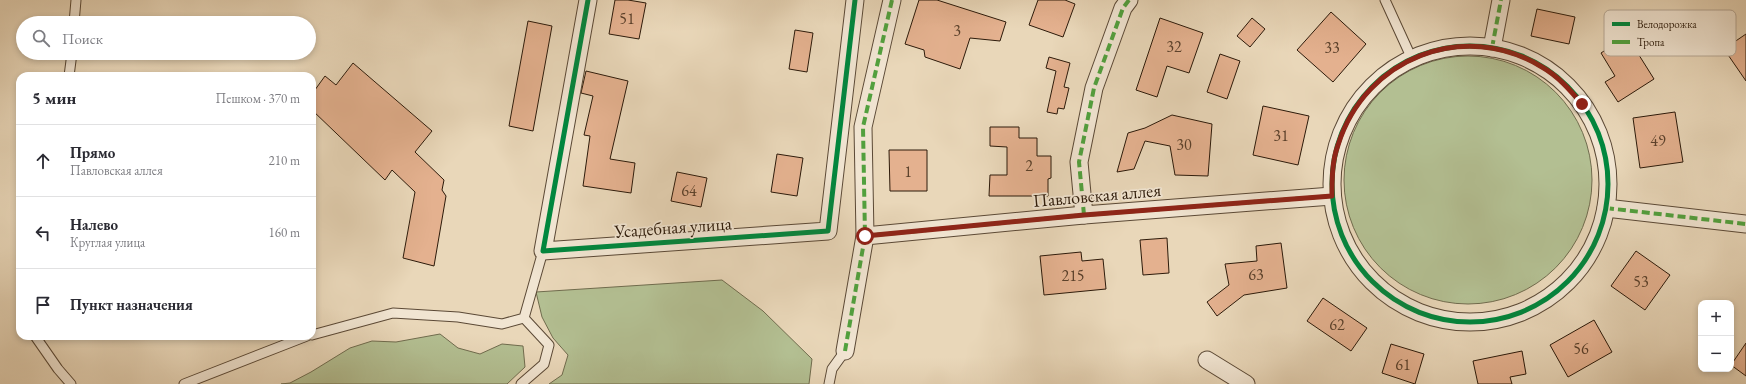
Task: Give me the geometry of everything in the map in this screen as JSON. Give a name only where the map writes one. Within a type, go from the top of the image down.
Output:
[{"type":"street","points":[[543,251],[588,0]]},
{"type":"street","name":"Усадебная улица","points":[[543,251],[828,231],[855,0]]},
{"type":"street","points":[[845,351],[865,236],[863,127],[892,0]]},
{"type":"street","points":[[1084,215],[1079,162],[1094,88],[1123,8],[1129,0]]},
{"type":"street","points":[[1492,48],[1501,0]]},
{"type":"street","points":[[1476,46],[1492,48],[1527,58],[1543,67],[1558,78],[1582,104],[1597,131],[1604,154],[1608,190],[1606,208],[1602,225],[1586,258],[1576,273],[1559,290],[1534,306],[1517,314],[1500,319],[1464,322],[1440,319],[1412,309],[1396,301],[1368,277],[1348,248],[1335,214],[1332,196],[1334,162],[1337,146],[1351,115],[1360,101],[1383,76],[1412,59],[1427,53],[1448,48],[1476,46]]},
{"type":"street","name":"Павловская аллея","points":[[865,236],[1084,215],[1332,196]]},
{"type":"street","points":[[1606,208],[1746,224]]},
{"type":"street","points":[[1207,360],[1246,384]]},
{"type":"lane","points":[[75,16],[76,0]]},
{"type":"lane","points":[[1385,0],[1412,59]]},
{"type":"lane","points":[[70,72],[71,60]]},
{"type":"lane","points":[[524,318],[543,251]]},
{"type":"lane","points":[[316,334],[393,313],[458,317],[502,324],[524,318]]},
{"type":"lane","points":[[521,384],[544,364],[549,345],[524,318]]},
{"type":"lane","points":[[39,340],[58,369],[71,384]]},
{"type":"lane","points":[[184,384],[297,340]]},
{"type":"lane","points":[[829,384],[832,369],[845,351]]},
{"type":"green space","points":[[1468,56],[1492,58],[1515,65],[1537,77],[1556,92],[1571,111],[1583,133],[1590,156],[1592,180],[1590,204],[1583,227],[1571,249],[1556,268],[1537,283],[1515,295],[1492,302],[1468,304],[1444,302],[1421,295],[1399,283],[1380,268],[1365,249],[1353,227],[1346,204],[1344,180],[1346,156],[1353,133],[1365,111],[1380,92],[1399,77],[1421,65],[1444,58]]},
{"type":"green space","points":[[722,280],[763,311],[812,359],[809,384],[549,384],[562,375],[568,355],[553,338],[542,317],[536,292]]},
{"type":"green space","points":[[440,334],[458,348],[480,354],[502,344],[523,346],[525,367],[507,384],[281,384],[290,383],[350,348],[372,341],[396,342]]},
{"type":"building","points":[[615,0],[628,0],[646,3],[639,39],[609,34]]},
{"type":"building","points":[[919,0],[937,0],[1006,22],[1000,41],[970,38],[960,69],[925,57],[924,50],[905,44]]},
{"type":"building","points":[[1038,0],[1065,0],[1075,4],[1063,37],[1029,25]]},
{"type":"building","points":[[1537,9],[1575,17],[1569,44],[1531,36]]},
{"type":"building","points":[[1331,12],[1366,44],[1333,82],[1297,50]]},
{"type":"building","points":[[1160,18],[1203,33],[1189,73],[1167,66],[1157,97],[1136,90]]},
{"type":"building","points":[[1252,18],[1265,29],[1250,47],[1237,36]]},
{"type":"building","points":[[528,21],[552,26],[533,131],[509,126]]},
{"type":"building","points":[[795,30],[813,33],[807,72],[789,69]]},
{"type":"building","points":[[1746,34],[1746,81],[1729,56],[1736,56],[1736,41]]},
{"type":"building","points":[[1604,51],[1604,56],[1640,56],[1654,79],[1618,102],[1605,82],[1615,76],[1601,53]]},
{"type":"building","points":[[1220,54],[1240,61],[1227,99],[1207,92]]},
{"type":"building","points":[[1049,57],[1070,63],[1064,87],[1069,88],[1064,109],[1058,108],[1057,114],[1047,112],[1056,71],[1046,68]]},
{"type":"building","points":[[353,63],[432,131],[415,152],[444,180],[442,190],[446,196],[434,266],[403,258],[415,192],[392,170],[385,180],[316,114],[316,88],[325,76],[336,85]]},
{"type":"building","points":[[586,71],[628,81],[610,159],[635,163],[631,193],[583,186],[590,136],[584,135],[593,96],[581,93]]},
{"type":"building","points":[[1263,106],[1309,116],[1298,165],[1253,155]]},
{"type":"building","points":[[1675,112],[1683,162],[1640,168],[1633,118]]},
{"type":"building","points":[[1172,115],[1212,124],[1208,176],[1175,175],[1170,146],[1145,141],[1134,169],[1117,172],[1128,133],[1145,128]]},
{"type":"building","points":[[990,127],[1019,127],[1019,138],[1037,138],[1037,156],[1051,156],[1051,178],[1048,179],[1048,196],[989,196],[990,175],[1007,175],[1007,147],[990,146]]},
{"type":"building","points":[[889,150],[927,150],[927,191],[890,191]]},
{"type":"building","points":[[777,154],[803,158],[797,196],[771,192]]},
{"type":"building","points":[[677,172],[707,178],[701,207],[671,201]]},
{"type":"building","points":[[1167,238],[1169,273],[1143,275],[1140,240]]},
{"type":"building","points":[[1281,243],[1287,288],[1244,295],[1217,316],[1207,302],[1229,285],[1225,264],[1257,261],[1256,246]]},
{"type":"building","points":[[1636,251],[1670,275],[1645,310],[1611,286]]},
{"type":"building","points":[[1081,252],[1082,261],[1103,259],[1106,289],[1044,295],[1040,256]]},
{"type":"building","points":[[1323,298],[1367,328],[1351,351],[1307,321]]},
{"type":"building","points":[[1594,320],[1612,352],[1568,377],[1550,345]]},
{"type":"building","points":[[1746,343],[1746,376],[1734,367],[1734,361]]},
{"type":"building","points":[[1391,344],[1424,354],[1415,384],[1382,373]]},
{"type":"building","points":[[1522,351],[1526,374],[1510,377],[1512,384],[1478,384],[1473,361]]},
{"type":"marked path","points":[[845,351],[865,236],[863,127],[892,0]]},
{"type":"marked path","points":[[1084,215],[1079,162],[1094,88],[1123,8],[1129,0]]},
{"type":"marked path","points":[[1492,48],[1501,0]]},
{"type":"marked path","points":[[865,236],[1084,215],[1332,196]]},
{"type":"marked path","points":[[1606,208],[1746,224]]},
{"type":"cycle path","points":[[588,0],[543,251],[828,231],[855,0]]},
{"type":"cycle path","points":[[1470,46],[1510,52],[1535,62],[1547,69],[1567,87],[1585,107],[1592,119],[1602,144],[1608,184],[1602,224],[1592,249],[1585,261],[1567,281],[1547,299],[1535,306],[1510,316],[1470,322],[1430,316],[1405,306],[1393,299],[1373,281],[1355,261],[1348,249],[1338,224],[1332,184],[1338,144],[1348,119],[1355,107],[1373,87],[1393,69],[1405,62],[1430,52],[1470,46]]},
{"type":"route","points":[[865,236],[1084,215],[1332,196],[1332,179],[1337,146],[1351,115],[1371,88],[1383,76],[1412,59],[1427,53],[1459,46],[1492,48],[1527,58],[1558,78],[1571,90],[1582,104]]}]
